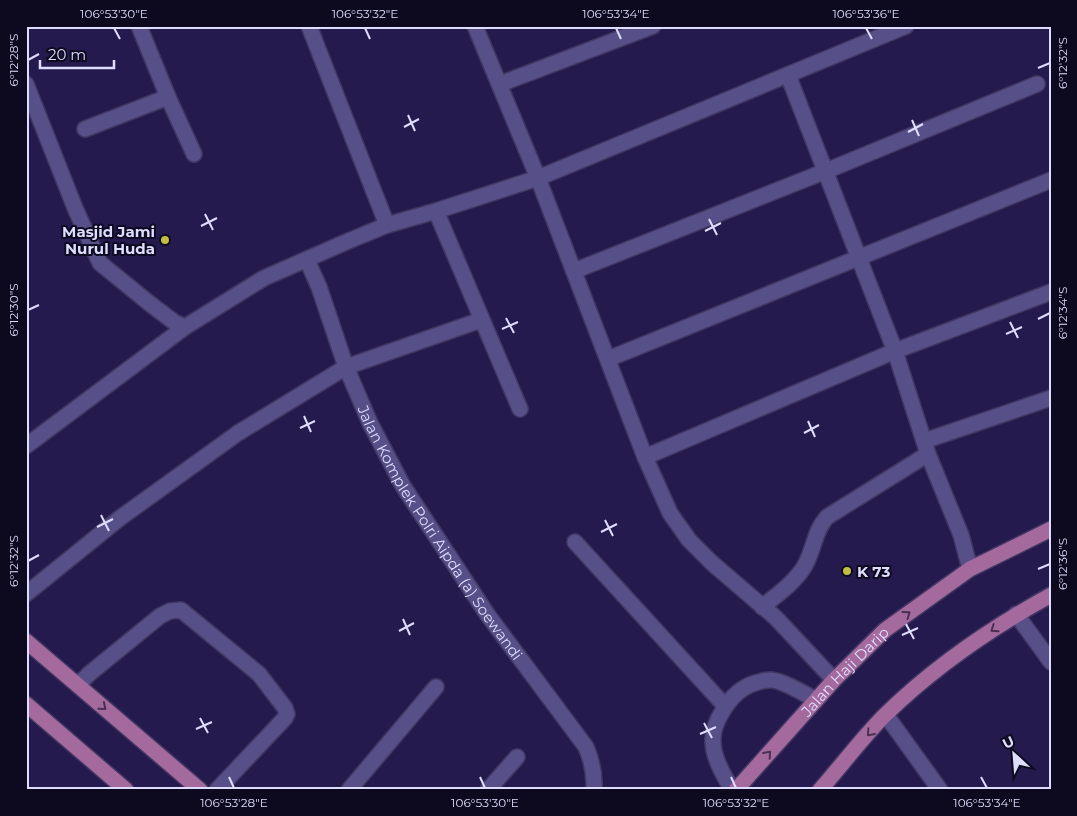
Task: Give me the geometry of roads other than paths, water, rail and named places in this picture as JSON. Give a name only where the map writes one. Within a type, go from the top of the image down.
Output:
[{"type":"main road","name":"Jalan Haji Darip","points":[[736,790],[834,680],[885,630],[970,569],[1051,529]]},
{"type":"main road","points":[[820,790],[886,715],[924,680],[959,652],[1016,614],[1051,595]]},
{"type":"main road","points":[[26,641],[200,790]]},
{"type":"main road","points":[[26,704],[126,790]]},
{"type":"street","points":[[139,26],[194,154]]},
{"type":"street","points":[[309,26],[387,225]]},
{"type":"street","points":[[475,26],[538,178],[645,457],[670,513],[688,540],[776,618],[834,680]]},
{"type":"street","points":[[500,84],[653,26]]},
{"type":"street","points":[[26,446],[185,327],[264,278],[387,225],[538,178],[906,26]]},
{"type":"street","points":[[788,75],[895,351],[926,448],[961,535],[970,569]]},
{"type":"street","points":[[574,271],[826,171],[1037,84]]},
{"type":"street","points":[[27,88],[75,208],[100,263],[149,304],[174,322],[185,327]]},
{"type":"street","points":[[84,129],[168,97]]},
{"type":"street","points":[[608,359],[1051,180]]},
{"type":"street","points":[[436,211],[520,409]]},
{"type":"street","name":"Jalan Komplek Polri Aipda (a) Soewandi","points":[[306,260],[319,287],[346,367],[370,423],[403,486],[487,614],[586,747],[593,768],[594,790]]},
{"type":"street","points":[[645,457],[895,351],[1051,292]]},
{"type":"street","points":[[26,594],[120,518],[238,433],[346,367],[481,320]]},
{"type":"street","points":[[762,607],[790,584],[804,566],[822,522],[827,517],[926,448],[1051,398]]},
{"type":"street","points":[[574,542],[725,706]]},
{"type":"street","points":[[78,685],[160,616],[170,611],[181,610],[259,674],[285,708],[287,714],[217,790]]},
{"type":"street","points":[[1016,614],[1051,662]]},
{"type":"street","points":[[732,790],[716,758],[713,739],[718,720],[725,706],[744,687],[771,680],[792,687],[816,700]]},
{"type":"street","points":[[350,790],[436,687]]},
{"type":"street","points":[[886,715],[940,790]]},
{"type":"street","points":[[488,790],[517,757]]},
{"type":"place","name":"Masjid Jami Nurul Huda","points":[[165,240]]},
{"type":"place","name":"K 73","points":[[847,571]]}]
